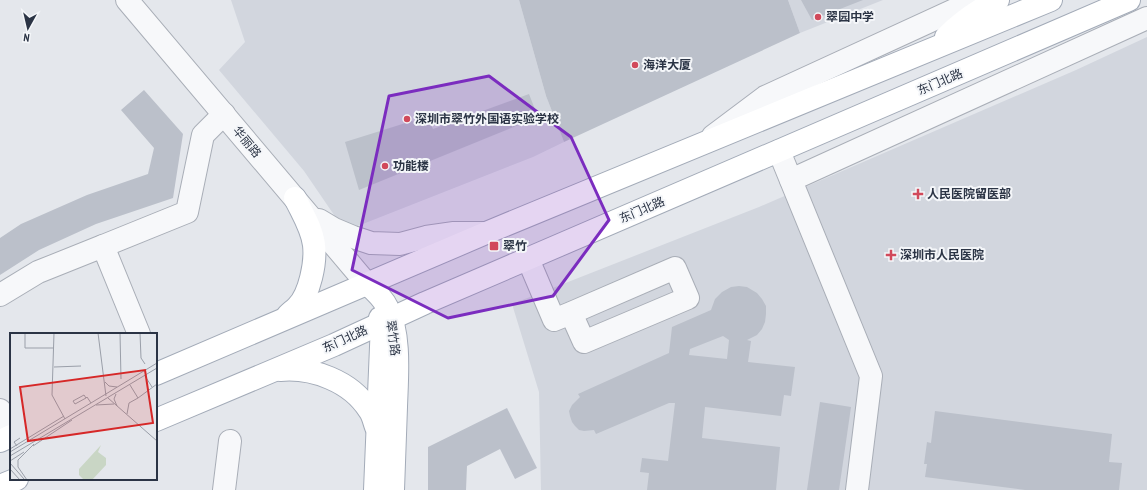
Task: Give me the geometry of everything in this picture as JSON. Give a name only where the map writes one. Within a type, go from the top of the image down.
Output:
[{"type":"main road","points":[[933,49],[958,26],[981,9],[998,0]]},
{"type":"main road","points":[[157,374],[486,233],[1051,0]]},
{"type":"main road","name":"东门北路","points":[[157,420],[334,345],[528,259],[779,151],[1137,15]]},
{"type":"main road","points":[[280,321],[298,306],[309,288],[313,266],[314,245],[301,206]]},
{"type":"main road","name":"翠竹路","points":[[367,284],[387,305],[387,321],[377,430],[375,490]]},
{"type":"main road","name":"翠竹路","points":[[387,321],[395,340],[397,359],[393,490]]},
{"type":"main road","points":[[272,371],[305,371],[324,376],[342,384],[358,396],[370,411],[377,430]]},
{"type":"main road","points":[[0,441],[10,436]]},
{"type":"main road","points":[[0,486],[15,480]]},
{"type":"street","name":"华丽路","points":[[127,0],[367,284]]},
{"type":"street","points":[[702,145],[765,96],[976,0]]},
{"type":"street","points":[[791,180],[1137,15]]},
{"type":"street","points":[[0,295],[38,272],[187,212],[203,135],[224,114]]},
{"type":"street","points":[[779,151],[871,376],[857,490]]},
{"type":"street","points":[[301,206],[334,229],[371,243],[400,244],[426,237],[454,233],[486,233]]},
{"type":"street","points":[[103,246],[139,333]]},
{"type":"street","points":[[528,259],[554,320],[571,312],[675,268],[688,298],[584,342],[571,312]]},
{"type":"street","points":[[0,410],[10,433]]},
{"type":"street","points":[[224,490],[230,441]]},
{"type":"highlighted area","points":[[489,76],[571,137],[609,220],[553,296],[448,318],[352,270],[389,96]]},
{"type":"shaded area","name":"深圳市翠竹外国语实验学校","points":[[231,0],[519,0],[546,96],[564,142],[533,157],[345,231],[304,171],[219,70],[245,42]]},
{"type":"shaded area","name":"翠园中学","points":[[788,0],[883,0],[800,33]]},
{"type":"shaded area","name":"深圳市人民医院","points":[[1147,37],[1147,490],[541,490],[539,392],[512,304],[759,207],[1076,70]]},
{"type":"building","name":"海洋大厦","points":[[519,0],[788,0],[800,33],[564,142],[546,96]]},
{"type":"building","points":[[801,0],[863,0],[812,20]]},
{"type":"building","points":[[144,90],[183,134],[173,198],[96,224],[39,250],[0,275],[0,238],[21,224],[87,195],[148,174],[154,148],[121,110]]},
{"type":"building","name":"功能楼","points":[[529,94],[538,117],[359,190],[345,142],[412,121],[419,125],[429,121],[433,129]]},
{"type":"building","points":[[731,287],[747,287],[757,293],[766,306],[765,322],[762,329],[757,335],[747,340],[751,341],[748,362],[795,367],[791,396],[784,395],[781,416],[705,407],[702,438],[780,447],[776,490],[647,490],[649,473],[640,472],[642,458],[668,461],[675,403],[669,403],[596,434],[594,430],[579,430],[572,422],[569,411],[572,405],[580,397],[578,394],[669,353],[672,327],[711,310],[715,299],[722,292]],"holes":[[[723,336],[729,340],[727,359],[689,355],[690,349]]]},
{"type":"building","points":[[820,402],[851,407],[839,490],[807,490]]},
{"type":"building","points":[[507,408],[537,468],[515,479],[500,449],[467,466],[466,490],[428,490],[428,447]]},
{"type":"building","points":[[935,411],[1112,434],[1109,462],[1122,463],[1119,490],[1025,490],[925,477],[927,464],[924,464],[927,442],[931,443]]},
{"type":"place","name":"翠园中学","points":[[818,17]]},
{"type":"place","name":"海洋大厦","points":[[635,65]]},
{"type":"place","name":"深圳市翠竹外国语实验学校","points":[[407,119]]},
{"type":"place","name":"功能楼","points":[[385,166]]},
{"type":"place","name":"人民医院留医部","points":[[918,194]]},
{"type":"place","name":"翠竹","points":[[494,246]]},
{"type":"place","name":"深圳市人民医院","points":[[891,255]]}]
